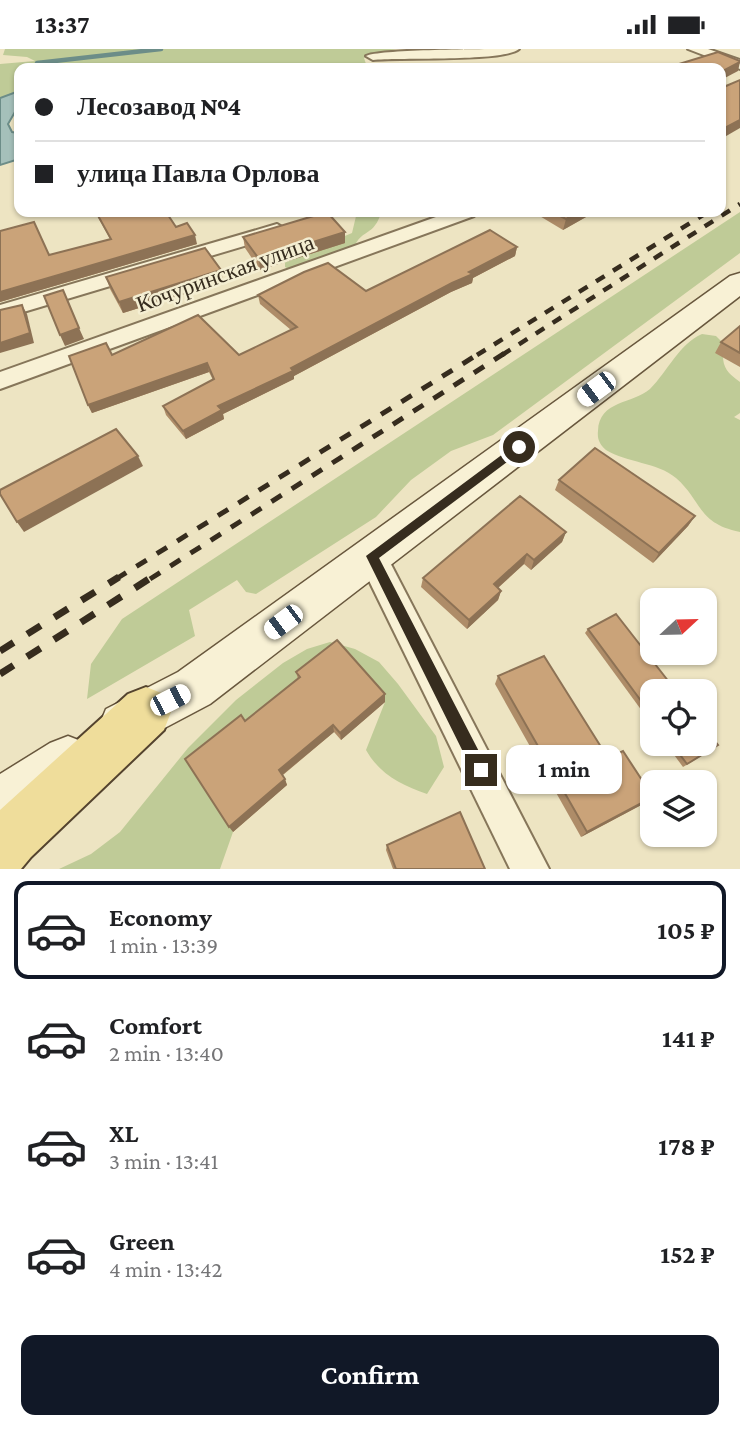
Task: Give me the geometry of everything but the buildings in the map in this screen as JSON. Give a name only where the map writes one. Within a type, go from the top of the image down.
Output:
[{"type":"main road","points":[[0,803],[146,712],[194,688],[740,282]]},
{"type":"main road","points":[[0,851],[11,837],[146,712]]},
{"type":"street","points":[[373,56],[408,51],[443,54],[488,53],[512,49]]},
{"type":"street","points":[[695,49],[740,65]]},
{"type":"street","name":"Кочуринская улица","points":[[0,381],[454,217]]},
{"type":"street","points":[[0,312],[302,222]]},
{"type":"street","points":[[372,556],[530,869]]},
{"type":"green space","points":[[5,49],[396,49],[368,55],[364,58],[366,63],[14,63],[14,93],[0,98],[0,64],[35,61],[27,57],[3,55]]},
{"type":"green space","points":[[740,212],[740,253],[493,435],[451,451],[411,480],[376,517],[256,594],[246,592],[237,580],[189,610],[195,636],[87,699],[91,664],[122,619]]},
{"type":"green space","points":[[356,217],[380,217],[354,248],[291,270],[285,267],[285,262],[290,259],[352,233]]},
{"type":"green space","points":[[702,334],[716,336],[724,344],[725,366],[740,382],[740,413],[734,417],[740,420],[740,532],[726,528],[708,517],[676,478],[606,450],[598,437],[604,413],[650,389],[680,351]]},
{"type":"green space","points":[[330,642],[355,649],[379,662],[436,736],[444,767],[427,794],[385,773],[366,750],[385,702],[190,766],[233,832],[220,869],[59,869],[91,854],[120,832],[188,748],[236,700],[283,663],[307,649]]},
{"type":"water","points":[[14,93],[14,114],[8,124],[14,132],[14,161],[0,165],[0,98]]},
{"type":"waterway","points":[[37,63],[161,49]]},
{"type":"railway","points":[[726,213],[740,204]]},
{"type":"railway","points":[[477,355],[700,217]]},
{"type":"railway","points":[[502,355],[720,217]]},
{"type":"railway","points":[[116,579],[480,353]]},
{"type":"railway","points":[[150,579],[505,353]]},
{"type":"railway","points":[[0,651],[119,577]]},
{"type":"railway","points":[[0,674],[152,577]]},
{"type":"route","points":[[481,770],[372,556],[519,447]]}]
